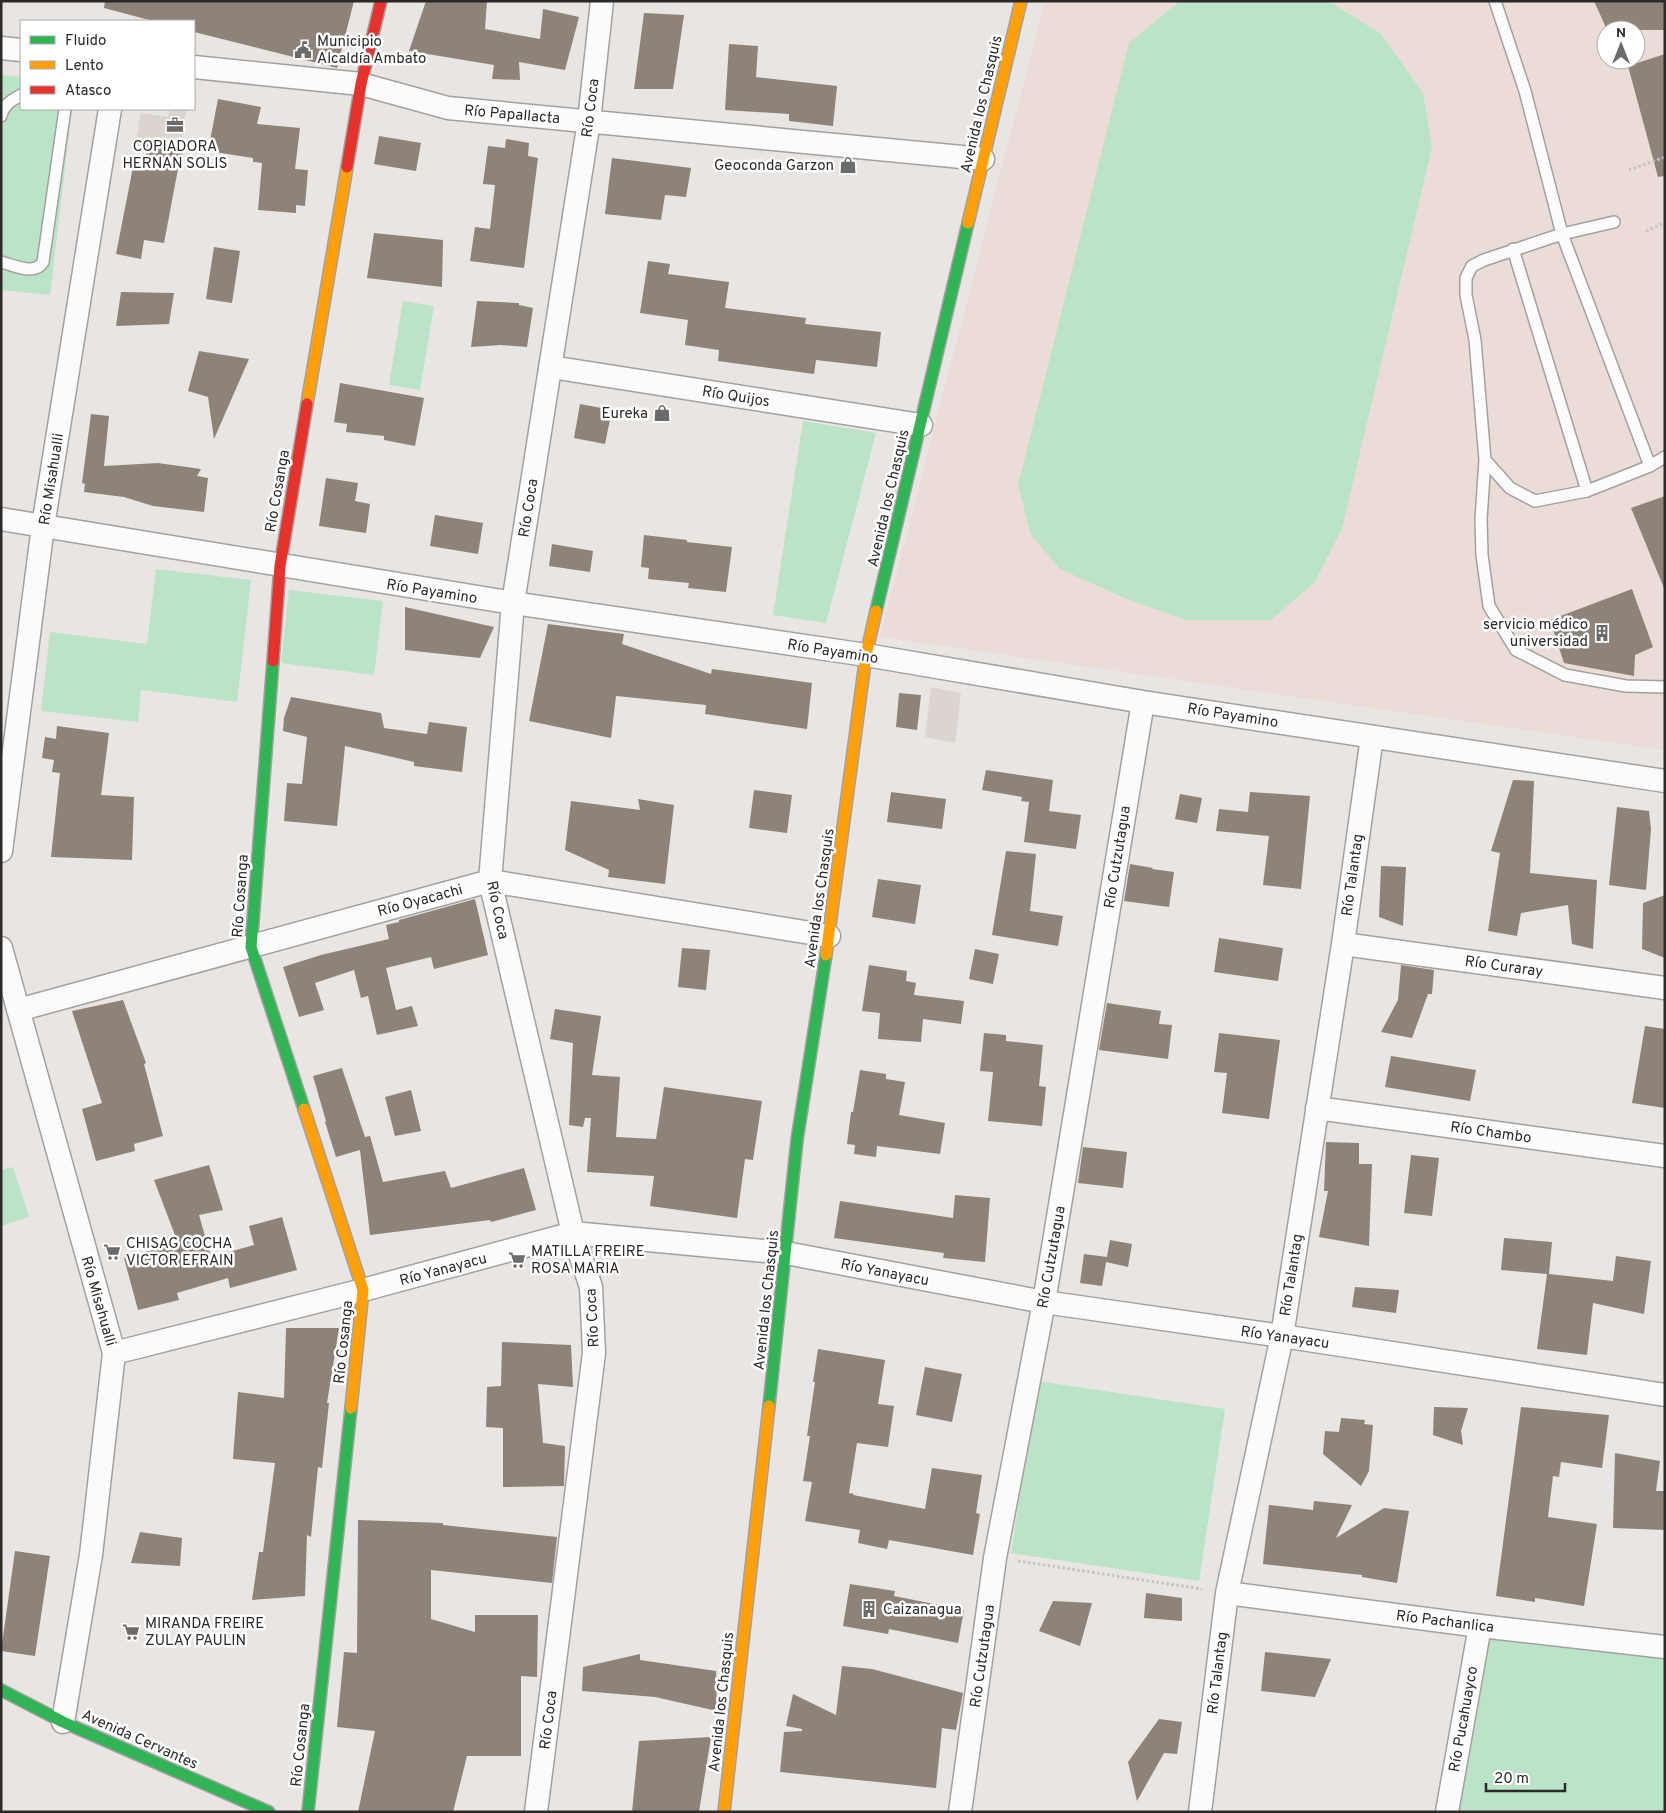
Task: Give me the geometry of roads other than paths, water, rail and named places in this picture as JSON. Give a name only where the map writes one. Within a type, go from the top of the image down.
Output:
[{"type":"street","name":"Río Cosanga","points":[[308,1812],[363,1290],[251,947],[280,566],[361,84],[381,1]]},
{"type":"street","name":"Río Coca","points":[[536,1812],[594,1353],[591,1287],[573,1233],[490,881],[513,603],[589,122],[602,1]]},
{"type":"street","name":"Avenida los Chasquis","points":[[724,1812],[797,1140],[829,936],[866,655],[1021,1]]},
{"type":"street","points":[[1,48],[20,50]]},
{"type":"street","name":"Río Papallacta","points":[[195,67],[361,84],[448,108],[983,159]]},
{"type":"street","name":"Río Misahualli","points":[[1,852],[43,526],[110,110]]},
{"type":"street","name":"Río Quijos","points":[[551,367],[921,425]]},
{"type":"street","name":"Río Payamino","points":[[1,519],[513,603],[866,655],[1143,702],[1665,781]]},
{"type":"street","name":"Río Cutzutagua","points":[[960,1812],[995,1558],[1044,1302],[1143,702]]},
{"type":"street","name":"Río Talantag","points":[[1200,1812],[1226,1593],[1282,1336],[1343,944],[1372,737]]},
{"type":"street","name":"Río Oyacachi","points":[[18,1010],[490,881],[829,936]]},
{"type":"street","name":"Río Curaray","points":[[1343,944],[1665,988]]},
{"type":"street","name":"Río Misahualli","points":[[1,948],[114,1353],[91,1554],[63,1722]]},
{"type":"street","name":"Río Chambo","points":[[1317,1108],[1665,1156]]},
{"type":"street","name":"Río Yanayacu","points":[[114,1353],[363,1290],[573,1233],[786,1253],[1044,1302],[1282,1336],[1665,1395]]},
{"type":"street","name":"Río Pachanlica","points":[[1226,1593],[1480,1626],[1665,1647]]},
{"type":"street","name":"Río Pucahuayco","points":[[1447,1812],[1480,1626]]},
{"type":"street","name":"Avenida Cervantes","points":[[1,1690],[63,1722],[269,1812]]},
{"type":"lane","points":[[1494,1],[1525,91],[1562,234],[1650,466]]},
{"type":"lane","points":[[1,116],[2,111],[11,100],[20,96]]},
{"type":"lane","points":[[1,262],[33,270],[40,266],[42,262],[65,110]]},
{"type":"lane","points":[[1614,222],[1562,234],[1513,249],[1472,266],[1466,278],[1466,296],[1475,340],[1485,460],[1481,519],[1482,555],[1489,606],[1516,650],[1565,675],[1626,686],[1665,687]]},
{"type":"lane","points":[[1513,249],[1587,490]]},
{"type":"lane","points":[[1485,460],[1510,488],[1535,502],[1587,490],[1650,466],[1665,457]]},
{"type":"place","name":"Municipio Alcaldía Ambato","points":[[303,50]]},
{"type":"place","name":"COPIADORA HERNAN SOLIS","points":[[175,125]]},
{"type":"place","name":"Geoconda Garzon","points":[[848,165]]},
{"type":"place","name":"Eureka","points":[[662,413]]},
{"type":"place","name":"servicio médico universidad","points":[[1602,633]]},
{"type":"place","name":"CHISAG COCHA VICTOR EFRAIN","points":[[112,1252]]},
{"type":"place","name":"MATILLA FREIRE ROSA MARIA","points":[[517,1260]]},
{"type":"place","name":"Caizanagua","points":[[869,1609]]},
{"type":"place","name":"MIRANDA FREIRE ZULAY PAULIN","points":[[131,1632]]}]
